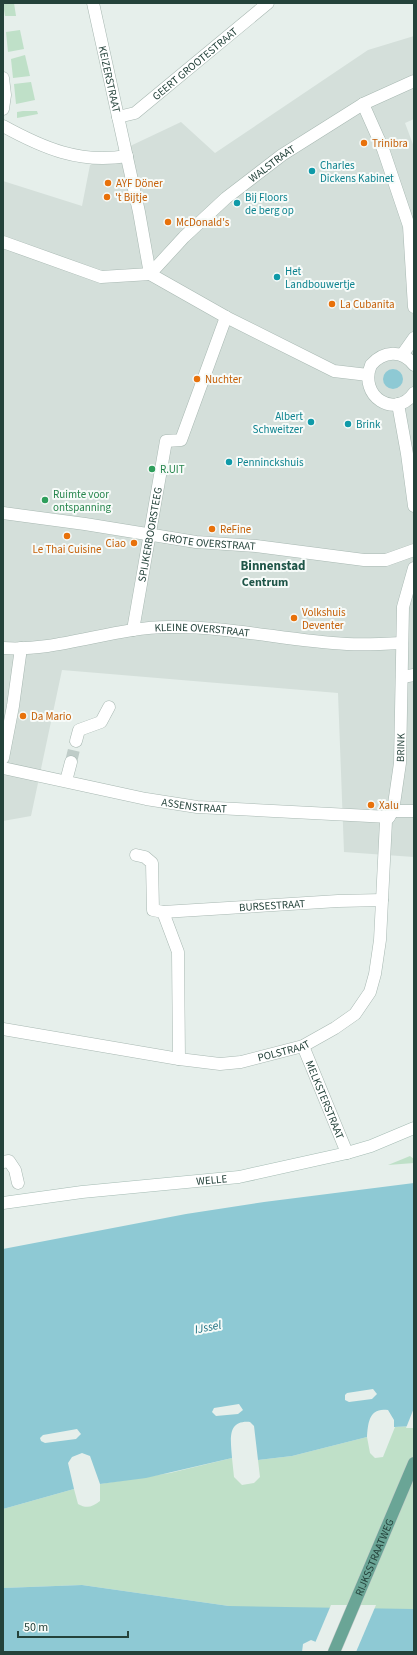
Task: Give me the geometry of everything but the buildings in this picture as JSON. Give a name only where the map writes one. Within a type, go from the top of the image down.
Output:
[{"type":"main road","name":"RIJKSSTRAATWEG","points":[[334,1652],[414,1463]]},
{"type":"street","name":"KEIZERSTRAAT","points":[[92,3],[140,212],[150,274]]},
{"type":"street","name":"GEERT GROOTESTRAAT","points":[[118,117],[135,113],[268,3]]},
{"type":"street","points":[[3,78],[5,95],[3,109]]},
{"type":"street","name":"WALSTRAAT","points":[[150,274],[184,237],[237,189],[282,155],[363,104],[414,81]]},
{"type":"street","points":[[363,104],[383,149],[412,224],[414,307]]},
{"type":"street","points":[[3,126],[48,149],[82,157],[109,159],[127,156]]},
{"type":"street","points":[[3,242],[78,271],[101,277],[150,274],[226,317],[334,371],[368,375]]},
{"type":"street","name":"SPIJKERBOORSTEEG","points":[[133,630],[166,441],[181,440],[226,317]]},
{"type":"street","points":[[402,355],[414,338]]},
{"type":"street","points":[[414,364],[402,355],[391,354],[380,357],[371,365],[368,375],[368,383],[373,395],[384,403],[398,404],[405,402],[414,393]]},
{"type":"street","points":[[398,404],[409,434],[414,506]]},
{"type":"street","name":"GROTE OVERSTRAAT","points":[[3,514],[85,524],[196,542],[256,546],[364,560],[386,560],[414,550]]},
{"type":"street","name":"BRINK","points":[[391,814],[400,763],[403,607],[414,568]]},
{"type":"street","name":"KLEINE OVERSTRAAT","points":[[3,648],[21,648],[133,630],[167,627],[198,627],[346,644],[402,643]]},
{"type":"street","points":[[3,758],[13,706],[21,648]]},
{"type":"street","points":[[402,677],[414,675]]},
{"type":"street","points":[[76,741],[79,730],[100,722],[109,707]]},
{"type":"street","points":[[66,781],[71,762]]},
{"type":"street","name":"ASSENSTRAAT","points":[[3,768],[146,799],[197,807],[391,814],[414,811]]},
{"type":"street","name":"POLSTRAAT","points":[[3,1029],[179,1059],[220,1064],[241,1062],[303,1046],[335,1028],[355,1014],[365,1002],[370,992],[375,974],[380,940],[386,821],[391,814]]},
{"type":"street","points":[[136,855],[145,857],[152,863],[153,910],[163,912],[178,952],[179,1059]]},
{"type":"street","name":"BURSESTRAAT","points":[[163,912],[330,901],[382,900]]},
{"type":"street","name":"MELKSTERSTRAAT","points":[[303,1046],[347,1153]]},
{"type":"street","name":"WELLE","points":[[3,1202],[82,1192],[239,1177],[372,1146],[414,1128]]},
{"type":"street","points":[[3,1162],[9,1161],[15,1170],[18,1183]]},
{"type":"shaded area","points":[[414,36],[414,119],[405,123],[414,147],[414,857],[344,852],[338,693],[62,670],[31,816],[3,821],[3,181],[82,206],[90,165],[181,122],[215,153],[368,50]]},
{"type":"green space","points":[[3,3],[14,3],[16,16],[5,16]]},
{"type":"green space","points":[[20,30],[24,49],[8,52],[6,32]]},
{"type":"green space","points":[[25,55],[30,76],[13,78],[11,59]]},
{"type":"green space","points":[[31,82],[35,100],[16,104],[14,84]]},
{"type":"green space","points":[[37,111],[38,114],[17,118],[17,112]]},
{"type":"green space","points":[[410,1156],[414,1159],[414,1163],[388,1165]]},
{"type":"green space","points":[[414,1426],[414,1652],[229,1606],[82,1585],[3,1588],[3,1509],[74,1489],[78,1504],[89,1507],[100,1501],[100,1484],[170,1473],[232,1458],[234,1477],[242,1485],[254,1483],[260,1477],[258,1460],[292,1456],[367,1437],[370,1453],[375,1458],[383,1457],[395,1427]]},
{"type":"water","points":[[389,369],[397,369],[403,375],[403,383],[397,389],[389,389],[383,383],[383,375]]},
{"type":"water","name":"IJssel","points":[[414,1183],[414,1426],[394,1427],[394,1420],[388,1410],[377,1411],[373,1414],[369,1422],[367,1437],[292,1456],[258,1460],[254,1426],[250,1422],[242,1422],[233,1428],[231,1439],[232,1458],[146,1478],[100,1484],[90,1456],[82,1453],[72,1457],[68,1463],[74,1489],[3,1509],[3,1249],[186,1214],[264,1202]]},
{"type":"water","points":[[82,1585],[229,1606],[414,1609],[414,1652],[341,1652],[311,1640],[303,1644],[302,1652],[3,1652],[3,1588]]},
{"type":"pier","points":[[373,1389],[377,1394],[372,1399],[349,1402],[345,1400],[345,1395],[347,1393]]},
{"type":"pier","points":[[239,1404],[243,1410],[238,1414],[216,1416],[212,1412],[214,1408]]},
{"type":"pier","points":[[414,1408],[414,1428],[406,1428]]},
{"type":"pier","points":[[77,1429],[81,1434],[76,1439],[45,1443],[41,1441],[40,1438],[43,1435]]},
{"type":"pier","points":[[331,1605],[376,1605],[356,1652],[336,1652],[315,1643]]},
{"type":"tunnel","points":[[71,762],[76,741]]},
{"type":"place","name":"Trinibra","points":[[364,143]]},
{"type":"place","name":"Charles Dickens Kabinet","points":[[312,171]]},
{"type":"place","name":"AYF Döner","points":[[108,183]]},
{"type":"place","name":"'t Bijtje","points":[[107,197]]},
{"type":"place","name":"Bij Floors de berg op","points":[[237,203]]},
{"type":"place","name":"McDonald's","points":[[168,222]]},
{"type":"place","name":"Het Landbouwertje","points":[[277,277]]},
{"type":"place","name":"La Cubanita","points":[[332,304]]},
{"type":"place","name":"Nuchter","points":[[197,379]]},
{"type":"place","name":"Albert Schweitzer","points":[[311,422]]},
{"type":"place","name":"Brink","points":[[348,424]]},
{"type":"place","name":"Penninckshuis","points":[[229,462]]},
{"type":"place","name":"R.UIT","points":[[152,469]]},
{"type":"place","name":"Ruimte voor ontspanning","points":[[45,500]]},
{"type":"place","name":"ReFine","points":[[212,529]]},
{"type":"place","name":"Le Thai Cuisine","points":[[67,536]]},
{"type":"place","name":"Ciao","points":[[134,543]]},
{"type":"place","name":"Volkshuis Deventer","points":[[294,618]]},
{"type":"place","name":"Da Mario","points":[[23,716]]},
{"type":"place","name":"Xalu","points":[[371,805]]},
{"type":"district","name":"Binnenstad","points":[[273,565]]},
{"type":"district","name":"Centrum","points":[[265,582]]}]
